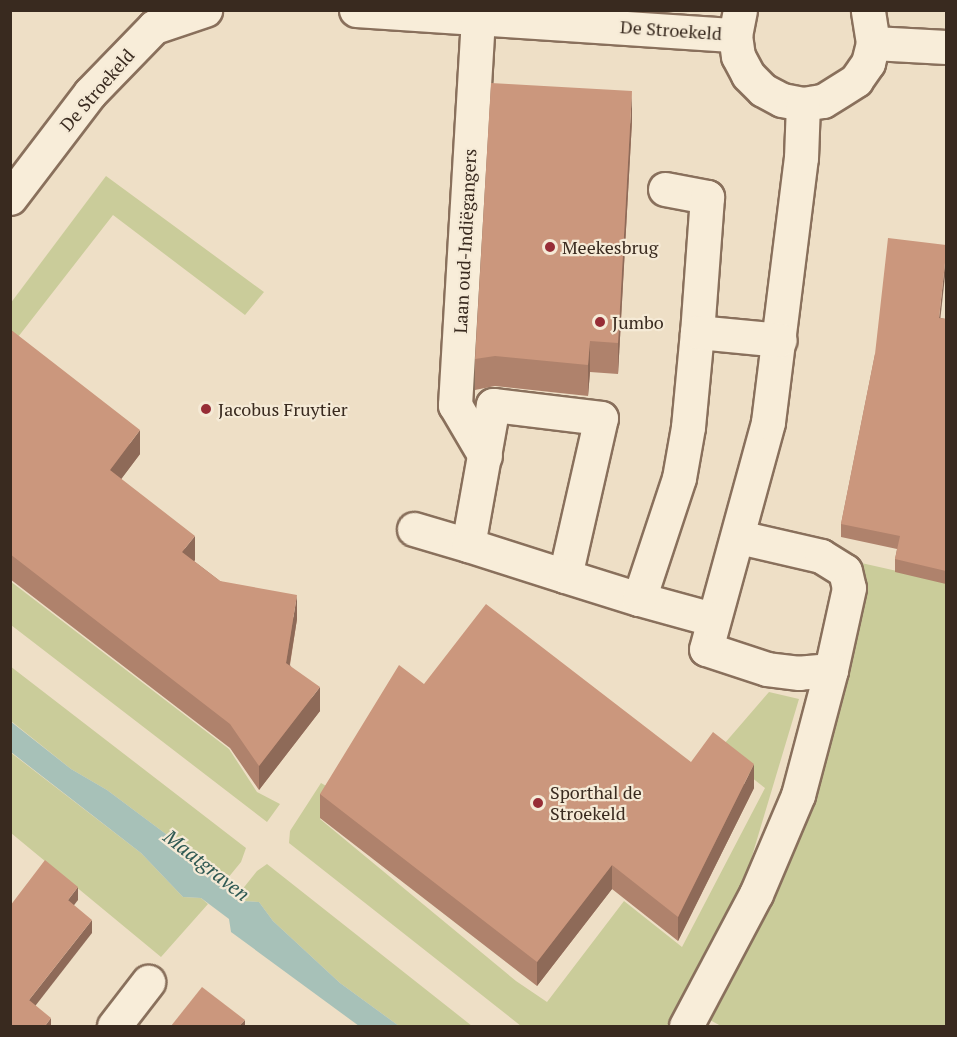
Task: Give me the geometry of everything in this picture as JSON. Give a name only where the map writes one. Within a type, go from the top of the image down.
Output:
[{"type":"street","name":"De Stroekeld","points":[[10,198],[148,19],[205,10]]},
{"type":"street","name":"De Stroekeld","points":[[356,10],[478,18],[738,23]]},
{"type":"street","points":[[738,23],[738,56],[748,75],[763,90],[782,100],[802,104],[823,101],[856,80],[868,63],[873,43],[868,10]]},
{"type":"street","name":"Laan oud-Indiëgangers","points":[[478,18],[455,405],[485,456]]},
{"type":"street","points":[[873,43],[946,47]]},
{"type":"street","points":[[802,104],[801,158],[768,422],[739,537],[712,619],[706,649],[767,669],[799,673],[831,670]]},
{"type":"street","points":[[639,599],[679,478],[688,427],[707,196],[665,189]]},
{"type":"street","points":[[697,332],[780,340]]},
{"type":"street","points":[[468,545],[493,405],[601,418],[565,576]]},
{"type":"street","points":[[414,529],[639,599],[712,619]]},
{"type":"street","points":[[687,1026],[756,894],[798,795],[831,670],[849,588],[845,571],[821,556],[739,537]]},
{"type":"street","points":[[114,1026],[148,982]]},
{"type":"green space","points":[[106,176],[264,292],[245,315],[113,215],[11,346],[10,304]]},
{"type":"green space","points":[[848,560],[946,582],[946,1026],[721,1026],[708,1019],[801,822],[865,601],[864,573]]},
{"type":"green space","points":[[10,581],[229,749],[257,792],[280,804],[267,822],[11,625]]},
{"type":"green space","points":[[10,666],[246,848],[241,862],[223,884],[217,879],[215,865],[190,852],[107,790],[71,769],[11,721]]},
{"type":"green space","points":[[769,692],[799,699],[738,903],[675,1026],[521,1026],[289,843],[290,831],[321,783],[335,791],[320,819],[516,981],[547,1002],[624,901],[682,947],[765,788],[718,751]]},
{"type":"green space","points":[[10,752],[141,853],[183,897],[201,898],[208,904],[161,957],[11,833]]},
{"type":"green space","points":[[267,864],[472,1026],[399,1026],[340,983],[273,921],[259,902],[243,901],[237,896],[257,871]]},
{"type":"water","name":"Maatgraven","points":[[10,721],[71,769],[107,790],[190,852],[215,865],[217,880],[243,901],[259,902],[273,921],[340,983],[399,1026],[359,1026],[231,932],[229,919],[201,898],[183,897],[141,853],[11,752]]},
{"type":"building","name":"Meekesbrug","points":[[491,83],[632,91],[618,343],[590,341],[588,365],[495,356],[475,359]]},
{"type":"building","points":[[888,238],[946,245],[939,318],[946,319],[946,571],[895,559],[900,536],[841,524],[875,354]]},
{"type":"building","points":[[10,329],[140,430],[110,470],[195,536],[182,552],[220,581],[297,595],[286,663],[320,687],[259,766],[230,724],[10,554]]},
{"type":"building","name":"Sporthal de Stroekeld","points":[[486,604],[691,762],[713,732],[754,764],[678,917],[612,865],[537,962],[320,794],[399,665],[424,684]]},
{"type":"building","points":[[45,860],[78,887],[68,900],[92,920],[29,1000],[51,1018],[45,1026],[10,1026],[10,906]]},
{"type":"building","points":[[202,987],[245,1020],[239,1026],[171,1026]]},
{"type":"place","name":"Meekesbrug","points":[[550,247]]},
{"type":"place","name":"Jumbo","points":[[600,322]]},
{"type":"place","name":"Jacobus Fruytier","points":[[206,409]]},
{"type":"place","name":"Sporthal de Stroekeld","points":[[538,803]]}]
